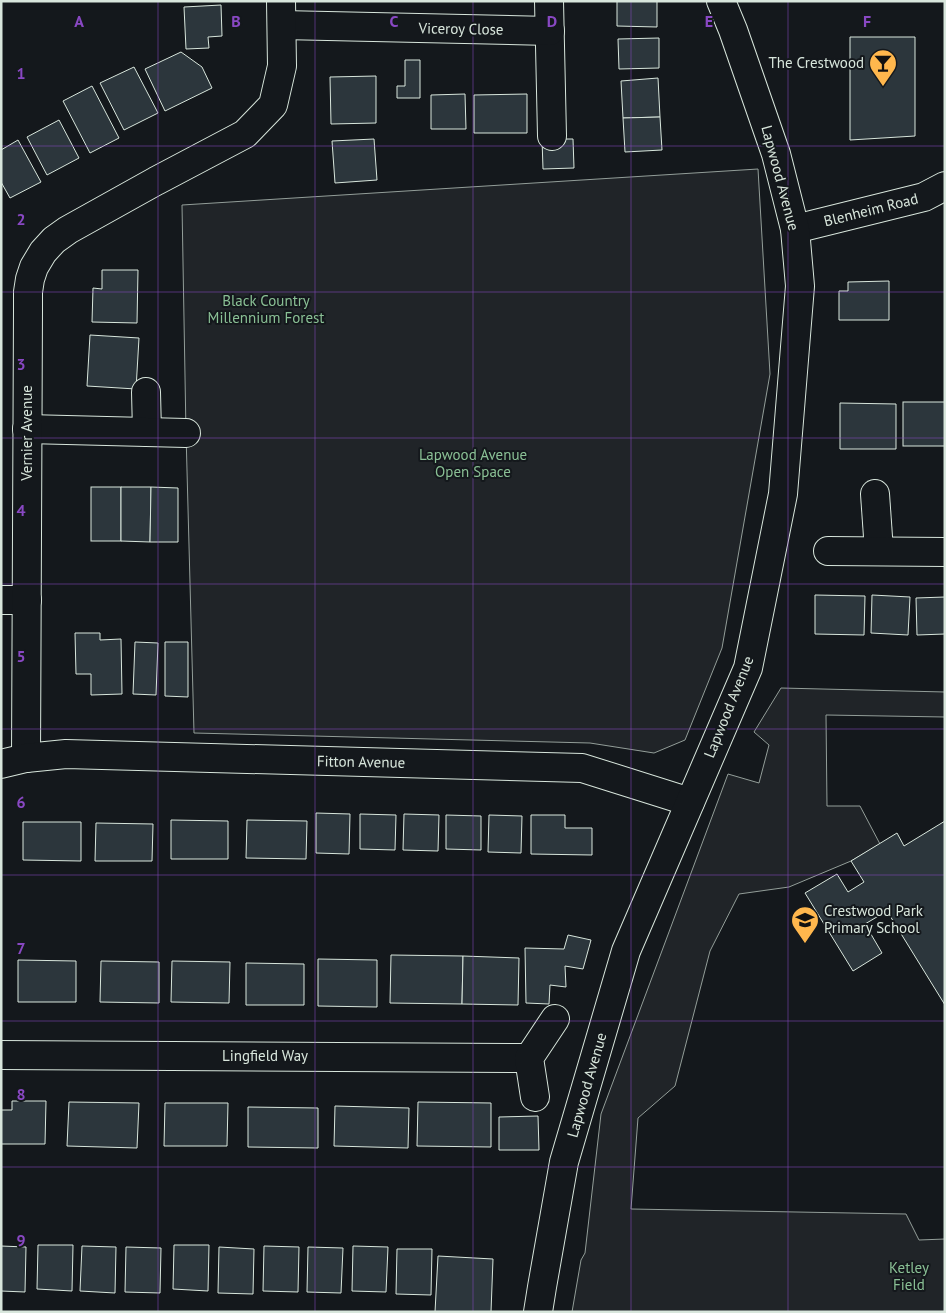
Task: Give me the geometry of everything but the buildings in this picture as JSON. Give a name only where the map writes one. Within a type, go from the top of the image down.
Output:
[{"type":"street","points":[[549,1],[552,136]]},
{"type":"street","name":"Lapwood Avenue","points":[[538,1312],[564,1162],[626,951],[748,668],[783,494],[800,286],[795,229],[776,154],[721,1]]},
{"type":"street","name":"Viceroy Close","points":[[282,13],[550,31]]},
{"type":"street","name":"Vernier Avenue","points":[[14,761],[14,600],[27,429],[28,292],[34,267],[43,252],[54,240],[68,230],[245,134],[273,106],[282,66],[282,13]]},
{"type":"street","name":"Blenheim Road","points":[[795,229],[924,197],[945,186]]},
{"type":"street","points":[[146,392],[147,432]]},
{"type":"street","points":[[27,429],[186,433]]},
{"type":"street","points":[[875,494],[878,551]]},
{"type":"street","points":[[828,551],[945,552]]},
{"type":"street","name":"Fitton Avenue","points":[[14,761],[66,754],[582,768],[690,802]]},
{"type":"street","points":[[535,1097],[529,1058],[555,1019]]},
{"type":"street","name":"Lingfield Way","points":[[1,1055],[529,1058]]},
{"type":"green space","name":"Lapwood Avenue Open Space","points":[[758,169],[770,374],[722,648],[685,740],[654,753],[590,743],[194,733],[182,205]]},
{"type":"green space","name":"Ketley Field","points":[[781,688],[945,692],[945,717],[826,715],[827,806],[860,806],[880,844],[851,861],[789,887],[739,894],[710,951],[675,1086],[638,1118],[631,1209],[906,1214],[919,1240],[945,1239],[945,1312],[572,1312],[581,1260],[585,1253],[601,1114],[728,774],[759,783],[769,745],[754,732]]},
{"type":"place","name":"The Crestwood","points":[[883,87]]},
{"type":"place","name":"Crestwood Park Primary School","points":[[805,944]]},
{"type":"park label","name":"Black Country Millennium Forest","points":[[266,310]]}]
